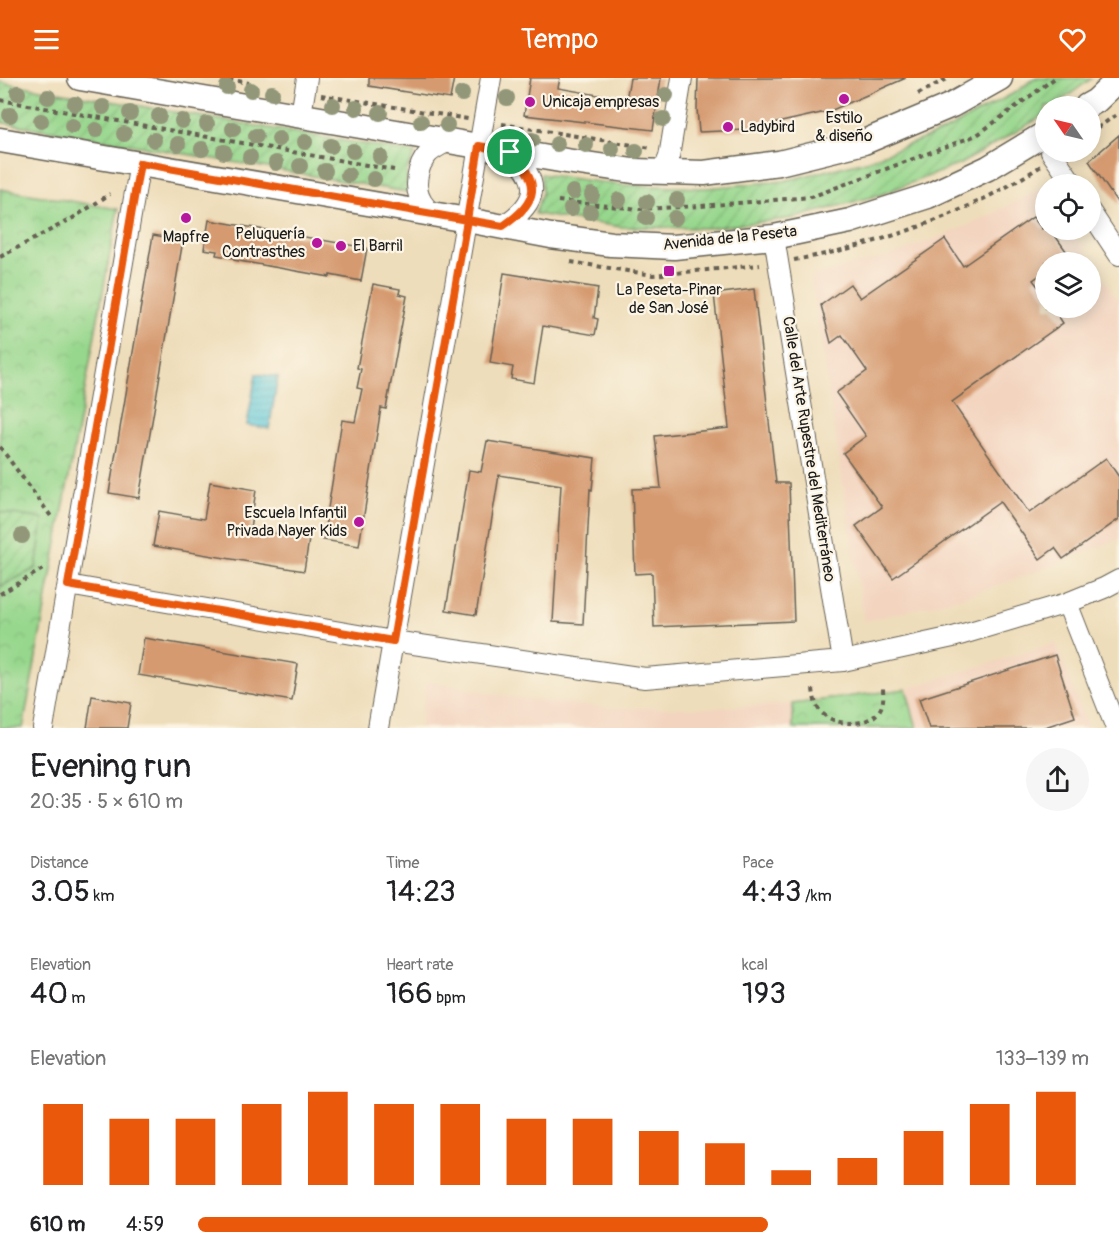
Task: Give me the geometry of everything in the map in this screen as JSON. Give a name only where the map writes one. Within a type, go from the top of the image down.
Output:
[{"type":"street","points":[[80,78],[304,95],[448,141],[633,171],[669,156],[682,78]]},
{"type":"street","points":[[378,728],[491,78]]},
{"type":"street","points":[[661,160],[704,173],[779,163],[864,142],[952,105],[1000,78]]},
{"type":"street","points":[[1101,96],[1119,79]]},
{"type":"street","name":"Avenida de la Peseta","points":[[0,140],[551,236],[611,244],[674,246],[774,237],[850,221],[927,196],[1035,146]]},
{"type":"street","points":[[431,214],[418,192],[417,179],[420,167],[427,155],[448,141]]},
{"type":"street","points":[[503,226],[524,210],[532,194],[531,180],[526,170],[510,152]]},
{"type":"street","points":[[44,728],[140,163]]},
{"type":"street","points":[[1101,228],[1119,255]]},
{"type":"street","name":"Calle del Arte Rupestre del Mediterráneo","points":[[774,237],[843,661]]},
{"type":"street","points":[[68,585],[393,641],[645,678],[843,661],[953,637],[1067,603],[1119,580]]},
{"type":"street","points":[[1067,603],[1116,728]]},
{"type":"path","points":[[220,78],[252,84]]},
{"type":"path","points":[[915,96],[948,78]]},
{"type":"path","points":[[304,95],[484,121],[661,160]]},
{"type":"path","points":[[0,100],[394,170]]},
{"type":"path","points":[[1101,125],[1119,113]]},
{"type":"path","points":[[0,257],[73,218],[110,194]]},
{"type":"path","points":[[0,447],[54,519]]},
{"type":"path","points":[[0,594],[43,569]]},
{"type":"path","points":[[813,689],[814,700],[828,720],[848,727],[864,724],[874,718],[882,708],[883,687]]},
{"type":"shaded area","points":[[1035,192],[1035,240],[1079,240],[1086,252],[1035,252],[1035,318],[1101,318],[1101,274],[1119,302],[1119,539],[964,597],[864,621],[811,276],[889,256],[970,225]]},
{"type":"shaded area","points":[[1056,643],[1088,728],[917,728],[906,689]]},
{"type":"shaded area","points":[[427,681],[516,698],[612,708],[709,708],[793,704],[793,728],[419,728]]},
{"type":"green space","points":[[1034,78],[1092,78],[1068,96],[1035,96],[1035,121],[960,164],[879,195],[794,218],[709,228],[621,227],[535,214],[542,193],[541,174],[621,185],[706,188],[784,181],[866,161],[944,131],[1016,92]]},
{"type":"green space","points":[[0,82],[415,153],[407,171],[407,192],[0,122]]},
{"type":"green space","points":[[0,189],[118,209],[23,728],[0,728]]},
{"type":"green space","points":[[0,512],[43,519],[36,568],[0,587]]},
{"type":"green space","points":[[906,689],[917,728],[793,728],[793,704]]},
{"type":"water","points":[[256,374],[278,377],[269,429],[247,425]]},
{"type":"building","points":[[369,78],[454,78],[450,99],[369,86]]},
{"type":"building","points":[[530,78],[560,78],[558,88],[626,100],[630,78],[661,78],[653,130],[524,115]]},
{"type":"building","points":[[698,78],[906,78],[830,111],[746,130],[699,132]]},
{"type":"building","points":[[1119,135],[1119,205],[1101,179],[1101,174],[1098,174],[1090,162],[1101,162],[1101,151]]},
{"type":"building","points":[[1033,217],[1035,240],[1058,240],[1067,252],[1035,252],[1035,279],[1033,280],[1035,283],[1035,318],[1060,318],[1063,323],[952,402],[1029,513],[1106,458],[1119,477],[1119,519],[1063,559],[1055,548],[1040,559],[1000,502],[893,578],[856,526],[882,507],[843,453],[866,436],[836,393],[867,371],[842,335],[831,343],[821,305],[850,284],[860,298],[945,239],[963,266]]},
{"type":"building","points":[[209,220],[367,248],[361,281],[216,255],[217,251],[204,249]]},
{"type":"building","points":[[153,235],[183,240],[139,498],[109,493]]},
{"type":"building","points":[[504,273],[598,288],[594,318],[598,319],[595,335],[543,326],[534,383],[511,379],[513,367],[490,363]]},
{"type":"building","points":[[373,284],[400,289],[399,294],[407,296],[386,409],[381,408],[359,546],[323,540],[342,420],[355,422],[362,389],[357,388],[361,369],[357,368]]},
{"type":"building","points":[[754,289],[776,483],[789,483],[794,621],[654,627],[652,573],[635,574],[632,489],[661,488],[655,436],[729,428],[714,294]]},
{"type":"building","points":[[487,441],[595,458],[592,490],[590,489],[583,624],[553,622],[561,485],[499,475],[476,615],[446,610],[469,470],[481,472]]},
{"type":"building","points":[[210,482],[256,490],[250,529],[309,539],[304,571],[153,546],[159,511],[204,519]]},
{"type":"building","points":[[144,638],[298,664],[292,701],[138,675]]},
{"type":"building","points":[[1055,655],[1075,717],[1042,728],[929,728],[919,699]]},
{"type":"building","points":[[92,696],[131,703],[127,728],[87,728]]},
{"type":"place","name":"Estilo & diseño","points":[[844,99]]},
{"type":"place","name":"Unicaja empresas","points":[[530,102]]},
{"type":"place","name":"Ladybird","points":[[728,127]]},
{"type":"place","name":"Mapfre","points":[[186,218]]},
{"type":"place","name":"Peluquería Contrasthes","points":[[317,243]]},
{"type":"place","name":"El Barril","points":[[341,246]]},
{"type":"place","name":"La Peseta-Pinar de San José","points":[[669,271]]},
{"type":"place","name":"Escuela Infantil Privada Nayer Kids","points":[[359,522]]},
{"type":"route","points":[[510,152],[479,146],[467,220],[140,163],[68,585],[393,641],[467,220],[503,226],[524,210],[532,194],[531,180],[526,170],[510,152]]}]
